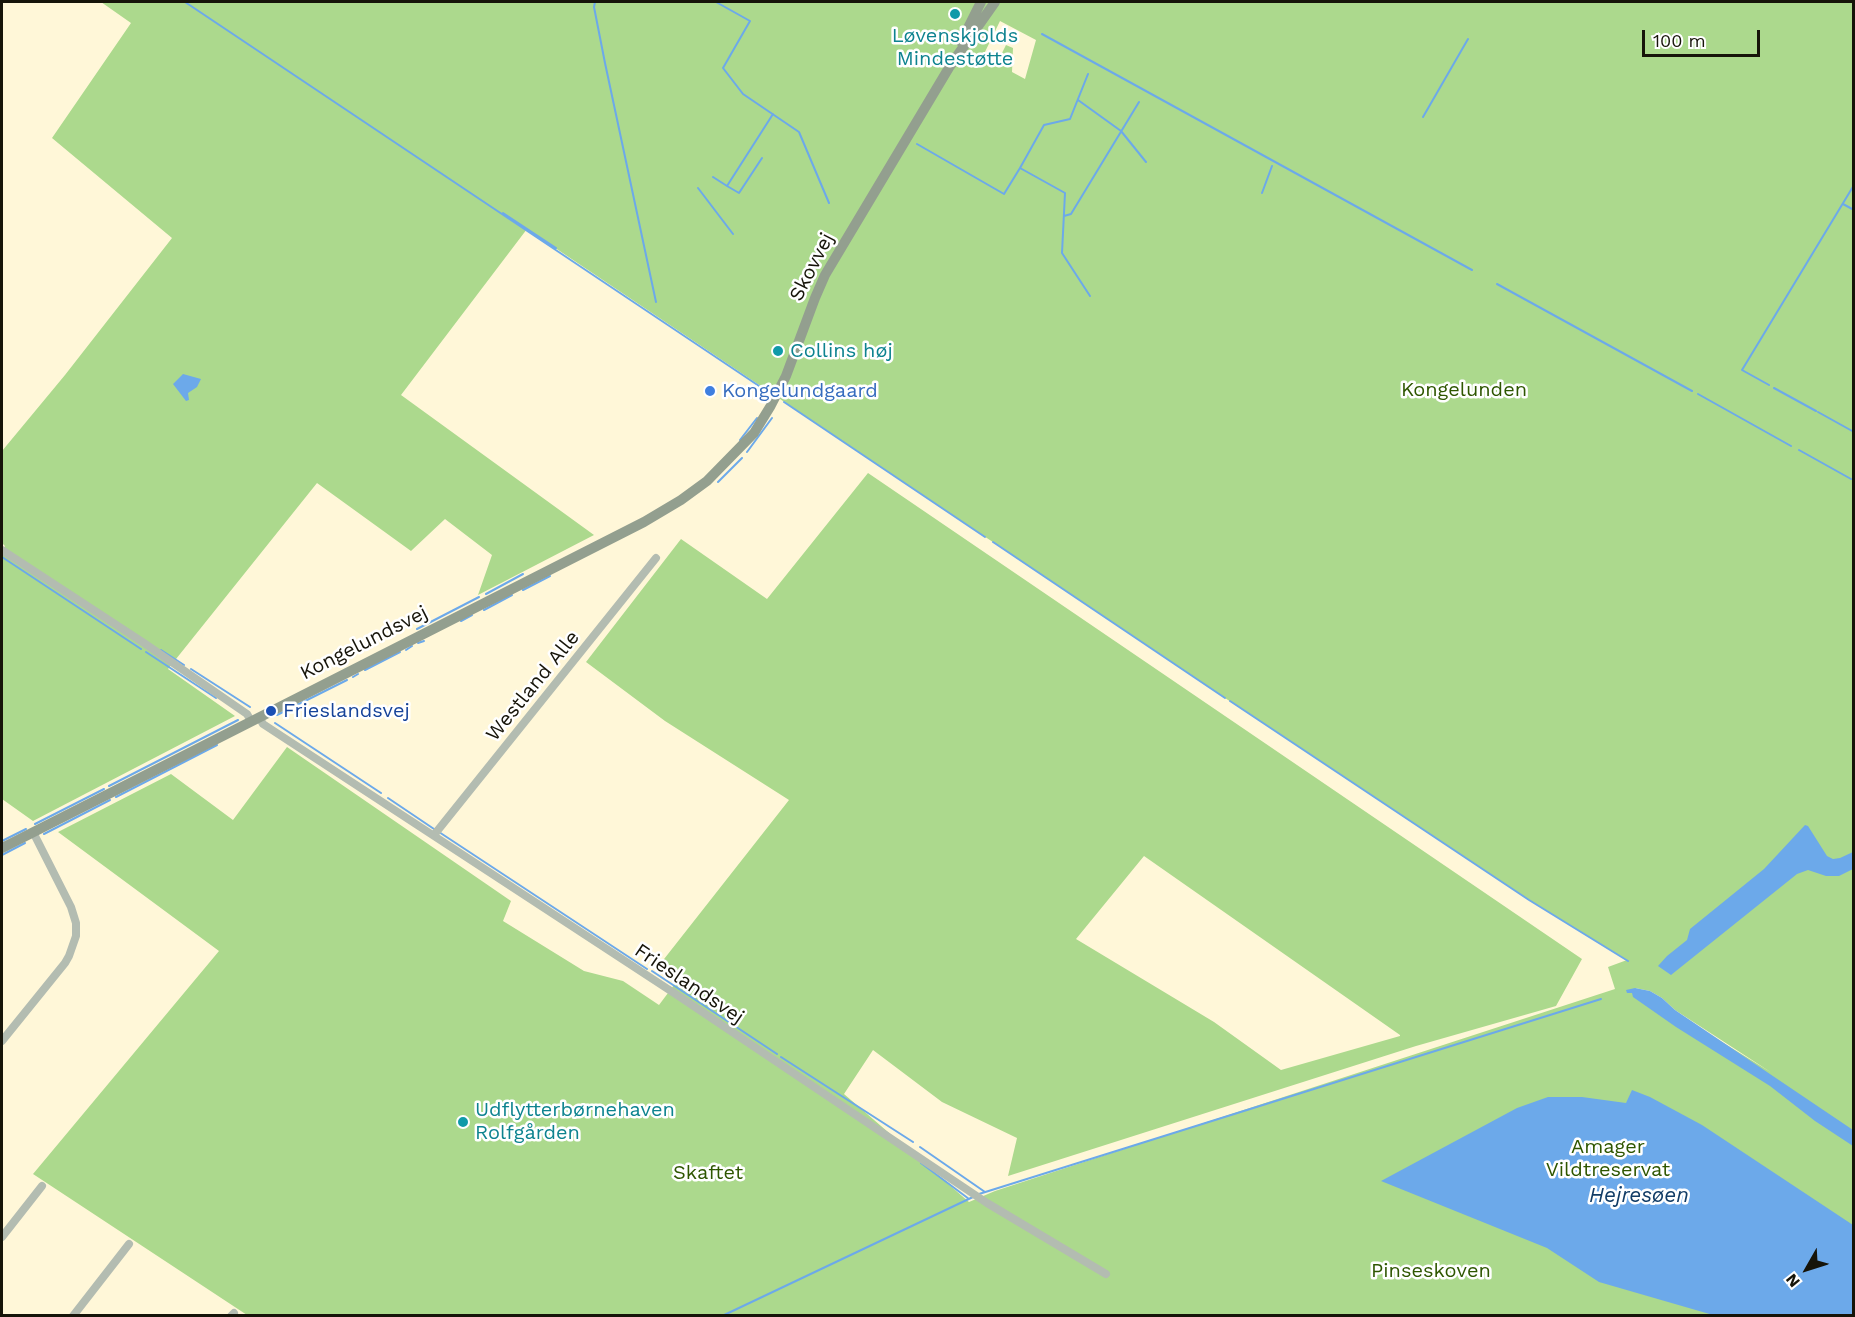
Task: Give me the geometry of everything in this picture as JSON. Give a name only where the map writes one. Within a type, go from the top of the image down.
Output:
[{"type":"street","name":"Skovvej","points":[[950,66],[981,2]]},
{"type":"street","name":"Skovvej","points":[[707,481],[748,440],[770,407],[786,376],[825,275],[950,66],[995,2]]},
{"type":"street","name":"Kongelundsvej","points":[[2,848],[644,522],[707,481]]},
{"type":"street","name":"Frieslandsvej","points":[[2,550],[987,1203],[1106,1274]]},
{"type":"street","name":"Westland Alle","points":[[434,835],[656,558]]},
{"type":"street","points":[[2,1041],[65,963],[76,936],[76,923],[71,907],[33,832]]},
{"type":"street","points":[[2,1237],[42,1186]]},
{"type":"street","points":[[73,1316],[129,1244]]},
{"type":"green space","points":[[101,2],[1853,2],[1853,1315],[247,1315],[33,1174],[219,951],[58,832],[171,774],[233,820],[287,747],[511,901],[503,921],[584,971],[623,981],[659,1005],[677,981],[657,968],[789,800],[665,721],[586,662],[681,539],[767,599],[868,473],[1582,959],[1556,1006],[1416,1046],[1008,1176],[1017,1138],[942,1102],[873,1050],[844,1094],[969,1202],[995,1191],[1615,989],[1608,967],[1627,960],[1529,900],[1225,698],[527,229],[401,395],[594,535],[478,595],[492,555],[445,519],[411,551],[317,483],[168,669],[235,716],[33,821],[2,799],[2,551],[5,546],[2,543],[2,451],[65,375],[172,238],[52,138],[131,23]],"holes":[[[1000,21],[1036,40],[1025,79],[1012,72],[1013,48],[1006,45],[996,65],[982,58]],[[1144,856],[1400,1036],[1281,1070],[1214,1022],[1076,939]],[[1635,988],[1650,991],[1662,998],[1675,1010],[1772,1073]]]},
{"type":"water","points":[[183,374],[201,379],[197,387],[188,393],[189,400],[186,401],[173,384]]},
{"type":"water","points":[[1805,825],[1808,826],[1827,856],[1833,859],[1840,858],[1853,852],[1853,869],[1839,876],[1826,876],[1808,870],[1797,874],[1671,975],[1658,966],[1687,940],[1690,929],[1764,869]]},
{"type":"water","points":[[1635,988],[1650,991],[1662,998],[1675,1010],[1853,1130],[1853,1146],[1815,1121],[1770,1086],[1676,1027],[1633,997],[1632,993],[1627,993],[1626,990]]},
{"type":"water","name":"Hejresøen","points":[[1632,1090],[1702,1125],[1853,1225],[1853,1315],[1713,1315],[1599,1282],[1547,1248],[1381,1181],[1517,1108],[1548,1097],[1582,1097],[1626,1103]]},
{"type":"waterway","points":[[185,2],[771,394]]},
{"type":"waterway","points":[[595,2],[605,63],[656,302]]},
{"type":"waterway","points":[[716,2],[750,21],[723,68],[743,94],[799,132],[829,203]]},
{"type":"waterway","points":[[1042,34],[1472,270]]},
{"type":"waterway","points":[[1423,117],[1468,39]]},
{"type":"waterway","points":[[1020,168],[1044,125],[1070,119],[1088,74]]},
{"type":"waterway","points":[[1078,100],[1121,131],[1146,162]]},
{"type":"waterway","points":[[1064,216],[1071,214],[1139,102]]},
{"type":"waterway","points":[[762,158],[739,193],[727,186],[773,114]]},
{"type":"waterway","points":[[917,144],[1004,194],[1020,168],[1065,193],[1062,253],[1090,296]]},
{"type":"waterway","points":[[1262,193],[1272,166]]},
{"type":"waterway","points":[[713,177],[727,186]]},
{"type":"waterway","points":[[1769,385],[1742,370],[1854,185]]},
{"type":"waterway","points":[[698,188],[733,234]]},
{"type":"waterway","points":[[1843,204],[1854,210]]},
{"type":"waterway","points":[[503,213],[556,248]]},
{"type":"waterway","points":[[1497,284],[1692,391]]},
{"type":"waterway","points":[[1774,388],[1816,411]]},
{"type":"waterway","points":[[1698,394],[1791,446]]},
{"type":"waterway","points":[[784,402],[985,537]]},
{"type":"waterway","points":[[1818,412],[1854,432]]},
{"type":"waterway","points":[[740,440],[757,418]]},
{"type":"waterway","points":[[747,452],[772,418]]},
{"type":"waterway","points":[[1799,450],[1851,479]]},
{"type":"waterway","points":[[718,482],[742,458]]},
{"type":"waterway","points":[[993,542],[1225,698]]},
{"type":"waterway","points":[[2,557],[141,649]]},
{"type":"waterway","points":[[486,594],[523,574]]},
{"type":"waterway","points":[[523,590],[550,576]]},
{"type":"waterway","points":[[484,610],[512,595]]},
{"type":"waterway","points":[[417,629],[479,597]]},
{"type":"waterway","points":[[461,621],[472,615]]},
{"type":"waterway","points":[[418,643],[424,641]]},
{"type":"waterway","points":[[406,650],[412,646]]},
{"type":"waterway","points":[[161,650],[184,665]]},
{"type":"waterway","points":[[146,652],[216,698]]},
{"type":"waterway","points":[[365,670],[400,652]]},
{"type":"waterway","points":[[191,669],[250,707]]},
{"type":"waterway","points":[[353,677],[358,674]]},
{"type":"waterway","points":[[277,715],[347,680]]},
{"type":"waterway","points":[[1230,701],[1529,900],[1628,961]]},
{"type":"waterway","points":[[109,786],[238,720]]},
{"type":"waterway","points":[[275,723],[381,793]]},
{"type":"waterway","points":[[116,797],[217,745]]},
{"type":"waterway","points":[[35,824],[104,789]]},
{"type":"waterway","points":[[388,798],[434,829]]},
{"type":"waterway","points":[[44,834],[110,800]]},
{"type":"waterway","points":[[2,841],[26,829]]},
{"type":"waterway","points":[[439,832],[647,969]]},
{"type":"waterway","points":[[2,855],[25,843]]},
{"type":"waterway","points":[[652,971],[777,1054]]},
{"type":"waterway","points":[[979,1194],[1601,999]]},
{"type":"waterway","points":[[781,1057],[913,1142]]},
{"type":"waterway","points":[[920,1147],[985,1192]]},
{"type":"waterway","points":[[921,1163],[969,1199]]},
{"type":"waterway","points":[[722,1316],[973,1197]]},
{"type":"place","name":"Løvenskjolds Mindestøtte","points":[[955,14]]},
{"type":"place","name":"Collins høj","points":[[778,351]]},
{"type":"place","name":"Kongelundgaard","points":[[710,391]]},
{"type":"place","name":"Frieslandsvej","points":[[271,711]]},
{"type":"place","name":"Udflytterbørnehaven Rolfgården","points":[[463,1122]]},
{"type":"park label","name":"Kongelunden","points":[[1464,390]]},
{"type":"park label","name":"Amager Vildtreservat","points":[[1608,1158]]},
{"type":"park label","name":"Skaftet","points":[[708,1173]]},
{"type":"park label","name":"Pinseskoven","points":[[1431,1271]]}]
